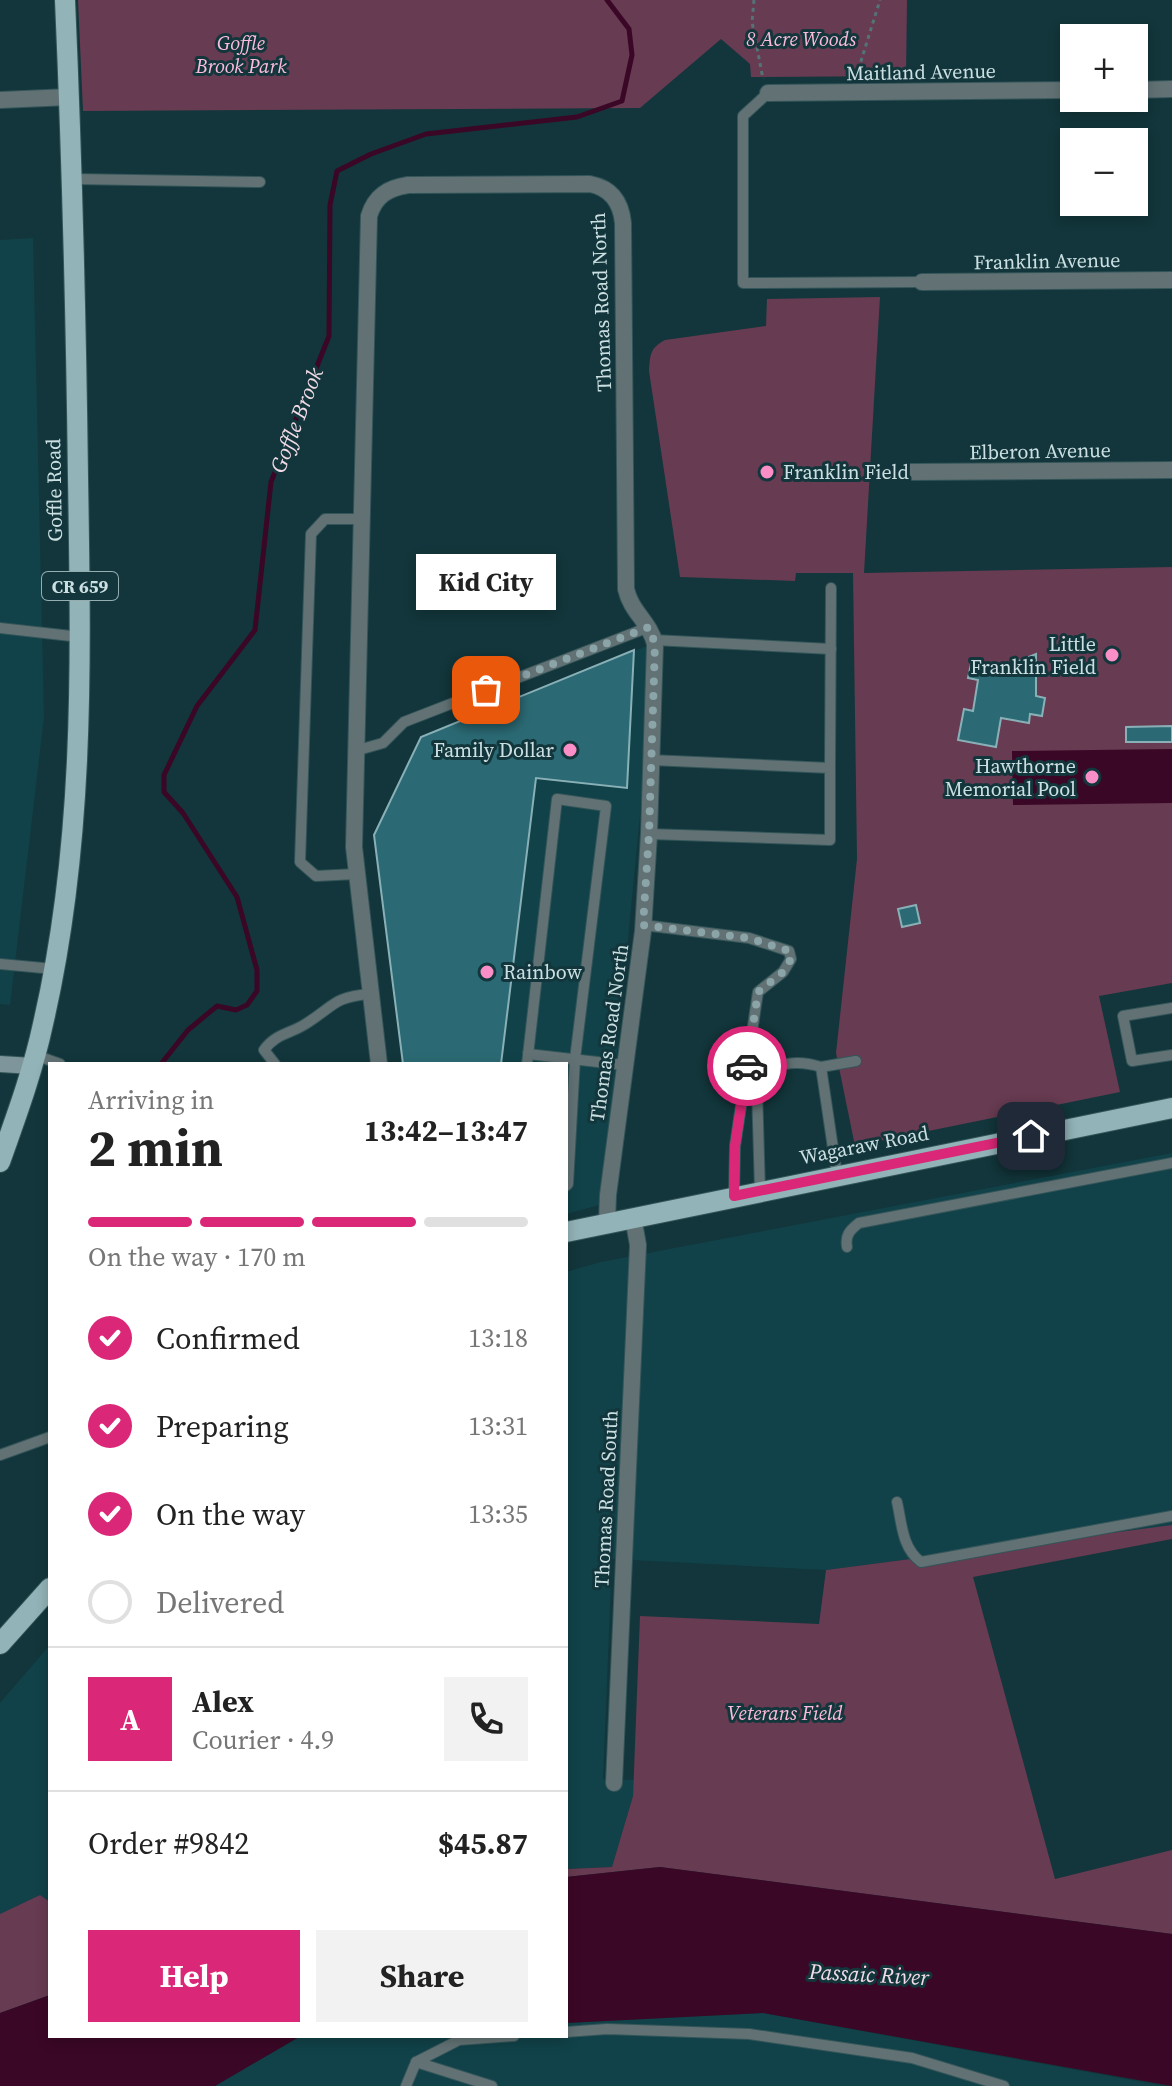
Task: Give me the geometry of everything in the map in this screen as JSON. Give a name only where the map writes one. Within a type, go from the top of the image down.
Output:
[{"type":"main road","name":"Goffle Road","points":[[0,1162],[34,1060],[54,969],[76,792],[80,725],[74,179],[65,0]]},
{"type":"main road","name":"Wagaraw Road","points":[[568,1232],[1172,1108]]},
{"type":"main road","points":[[0,1644],[48,1590]]},
{"type":"street","points":[[1148,90],[1172,89]]},
{"type":"street","name":"Maitland Avenue","points":[[768,93],[1060,90]]},
{"type":"street","points":[[0,100],[69,97]]},
{"type":"street","name":"Thomas Road North","points":[[379,1062],[356,874],[353,817],[369,216],[372,206],[389,189],[408,185],[600,186],[616,199],[621,211],[626,589],[628,601],[652,634],[649,834],[643,925],[607,1222]]},
{"type":"street","name":"Franklin Avenue","points":[[922,282],[1172,280]]},
{"type":"street","name":"Elberon Avenue","points":[[908,472],[1172,470]]},
{"type":"street","points":[[0,1064],[34,1060]]},
{"type":"street","name":"Thomas Road South","points":[[614,1783],[638,1245],[633,1217]]},
{"type":"lane","points":[[768,93],[743,116],[743,283],[922,282]]},
{"type":"lane","points":[[74,179],[260,182]]},
{"type":"lane","points":[[356,874],[316,876],[300,862],[311,534],[325,519],[361,519]]},
{"type":"lane","points":[[649,834],[830,840],[831,588]]},
{"type":"lane","points":[[0,628],[80,637]]},
{"type":"lane","points":[[355,751],[383,743],[404,722],[652,634],[831,649]]},
{"type":"lane","points":[[651,760],[830,768]]},
{"type":"lane","points":[[568,1184],[575,1059],[606,806],[557,799],[528,1059],[575,1059],[624,1065]]},
{"type":"lane","points":[[643,925],[749,938],[789,951],[791,959],[783,972],[758,992],[735,1146],[734,1196]]},
{"type":"lane","points":[[0,964],[54,969]]},
{"type":"lane","points":[[273,1062],[264,1050],[272,1040],[306,1024],[334,1001],[370,994]]},
{"type":"lane","points":[[1172,1008],[1123,1016],[1132,1061],[1172,1055]]},
{"type":"lane","points":[[34,1060],[48,1062]]},
{"type":"lane","points":[[760,1191],[757,1088],[761,1074],[775,1066],[803,1061],[821,1067],[856,1061]]},
{"type":"lane","points":[[821,1067],[837,1175]]},
{"type":"lane","points":[[847,1247],[849,1231],[859,1223],[1172,1163]]},
{"type":"lane","points":[[0,1455],[48,1438]]},
{"type":"lane","points":[[897,1502],[907,1546],[911,1555],[921,1562],[1172,1516]]},
{"type":"lane","points":[[568,2032],[607,2029],[749,2034],[912,2058],[1004,2086]]},
{"type":"lane","points":[[406,2086],[416,2062],[459,2040],[486,2038]]},
{"type":"lane","points":[[416,2062],[492,2086]]},
{"type":"path","points":[[754,0],[752,22],[759,65],[768,93]]},
{"type":"path","points":[[852,92],[880,0]]},
{"type":"shaded area","points":[[33,238],[44,717],[10,1005],[0,1004],[0,240]]},
{"type":"shaded area","points":[[647,646],[642,794],[599,1205],[568,1213],[568,1062],[403,1062],[374,835],[421,737]]},
{"type":"shaded area","points":[[1172,1153],[1172,1525],[826,1570],[612,1559],[603,1779],[634,1780],[633,1796],[612,1867],[568,1869],[568,1271],[601,1262]]},
{"type":"shaded area","points":[[48,1647],[48,1901],[40,1895],[0,1914],[0,1703]]},
{"type":"shaded area","points":[[763,2013],[1164,2086],[215,2086],[297,2038],[568,2038],[568,2023]]},
{"type":"green space","name":"Goffle Brook Park","points":[[78,0],[907,0],[906,76],[751,77],[750,64],[721,39],[640,108],[83,111]]},
{"type":"green space","points":[[880,297],[864,573],[1172,567],[1172,983],[1099,996],[1120,1092],[855,1146],[836,1053],[857,859],[853,573],[796,573],[795,581],[680,577],[649,371],[652,352],[665,340],[766,326],[767,299]]},
{"type":"green space","name":"Veterans Field","points":[[1172,1525],[1172,1539],[973,1577],[1055,1879],[1172,1850],[1172,1934],[660,1867],[568,1877],[568,1869],[612,1867],[633,1796],[640,1616],[819,1624],[826,1570]]},
{"type":"green space","points":[[40,1895],[48,1901],[48,1996],[0,2013],[0,1914]]},
{"type":"water","name":"Hawthorne Memorial Pool","points":[[1172,749],[1172,803],[1013,805],[1012,751]]},
{"type":"water","name":"Passaic River","points":[[660,1867],[1172,1934],[1172,2086],[763,2013],[568,2023],[568,1877]]},
{"type":"water","points":[[48,1996],[48,2038],[297,2038],[215,2086],[0,2086],[0,2013]]},
{"type":"building","points":[[634,650],[627,788],[536,778],[501,1062],[403,1062],[374,835],[421,737]]},
{"type":"building","points":[[1036,654],[1036,696],[1045,698],[1042,716],[1030,714],[1029,723],[1001,718],[996,747],[958,740],[964,709],[973,711],[978,680],[968,678],[971,664],[1016,672],[1016,662]]},
{"type":"building","points":[[1172,726],[1172,742],[1126,742],[1126,727]]},
{"type":"building","points":[[916,905],[920,923],[902,927],[898,909]]},
{"type":"waterway","name":"Goffle Brook","points":[[163,1062],[188,1030],[217,1006],[236,1010],[247,1005],[257,991],[257,970],[237,897],[183,813],[164,792],[164,775],[197,706],[255,630],[271,482],[329,336],[330,205],[337,171],[371,154],[426,134],[577,117],[622,101],[632,55],[629,29],[607,0]]},
{"type":"way so far","points":[[486,690],[649,627],[655,644],[643,925],[749,938],[789,951],[791,959],[783,972],[758,992],[747,1066]]},
{"type":"place","name":"Franklin Field","points":[[767,472]]},
{"type":"place","name":"Little Franklin Field","points":[[1112,655]]},
{"type":"place","name":"Kid City","points":[[486,690]]},
{"type":"place","name":"Family Dollar","points":[[570,750]]},
{"type":"place","name":"Hawthorne Memorial Pool","points":[[1092,777]]},
{"type":"place","name":"Rainbow","points":[[487,972]]},
{"type":"route","points":[[747,1066],[735,1146],[734,1196],[1031,1136]]},
{"type":"park label","name":"8 Acre Woods","points":[[801,39]]}]
